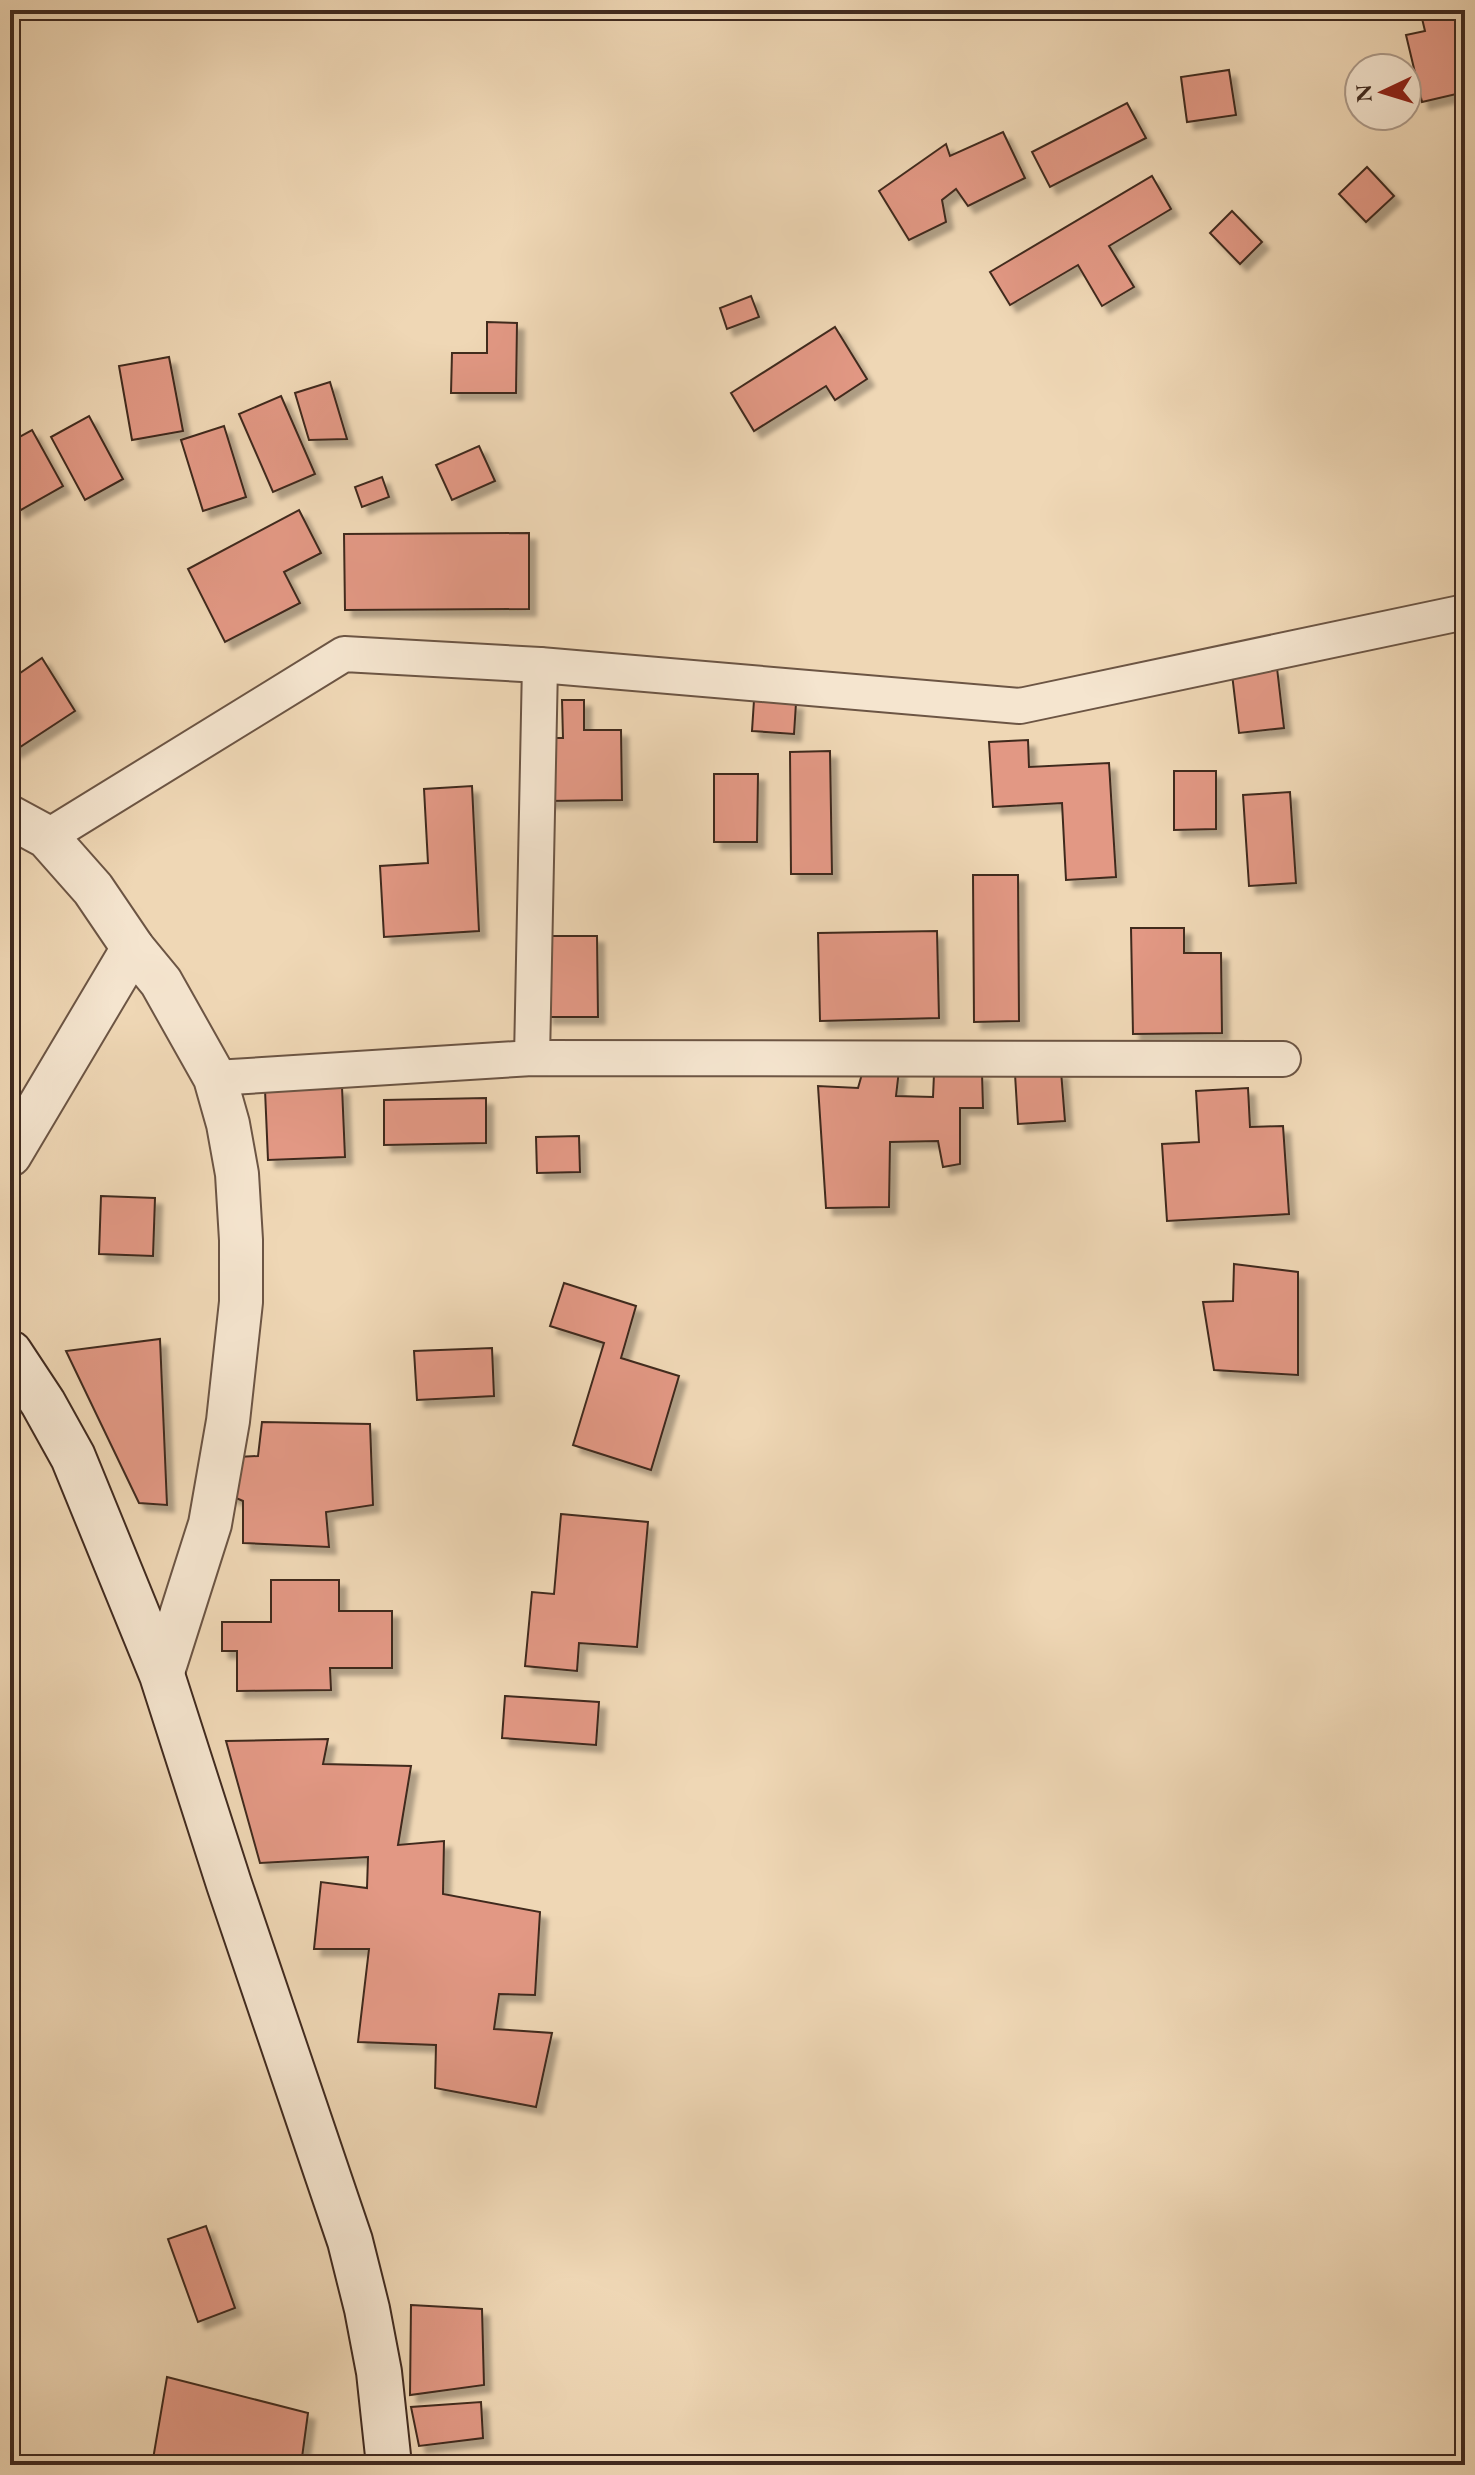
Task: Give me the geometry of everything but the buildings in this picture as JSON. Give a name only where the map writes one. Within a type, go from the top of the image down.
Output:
[{"type":"main road","points":[[10,1353],[73,1457],[162,1675],[350,2241],[379,2372],[389,2465]]},
{"type":"street","points":[[47,837],[344,654],[540,665],[1020,706],[1465,612]]},
{"type":"street","points":[[532,1058],[540,665]]},
{"type":"street","points":[[10,817],[47,837],[93,889],[133,948],[161,982],[215,1078],[237,1174],[241,1302],[228,1421],[210,1524],[162,1675]]},
{"type":"street","points":[[10,1155],[133,948]]},
{"type":"street","points":[[215,1078],[532,1058],[1283,1059]]}]
